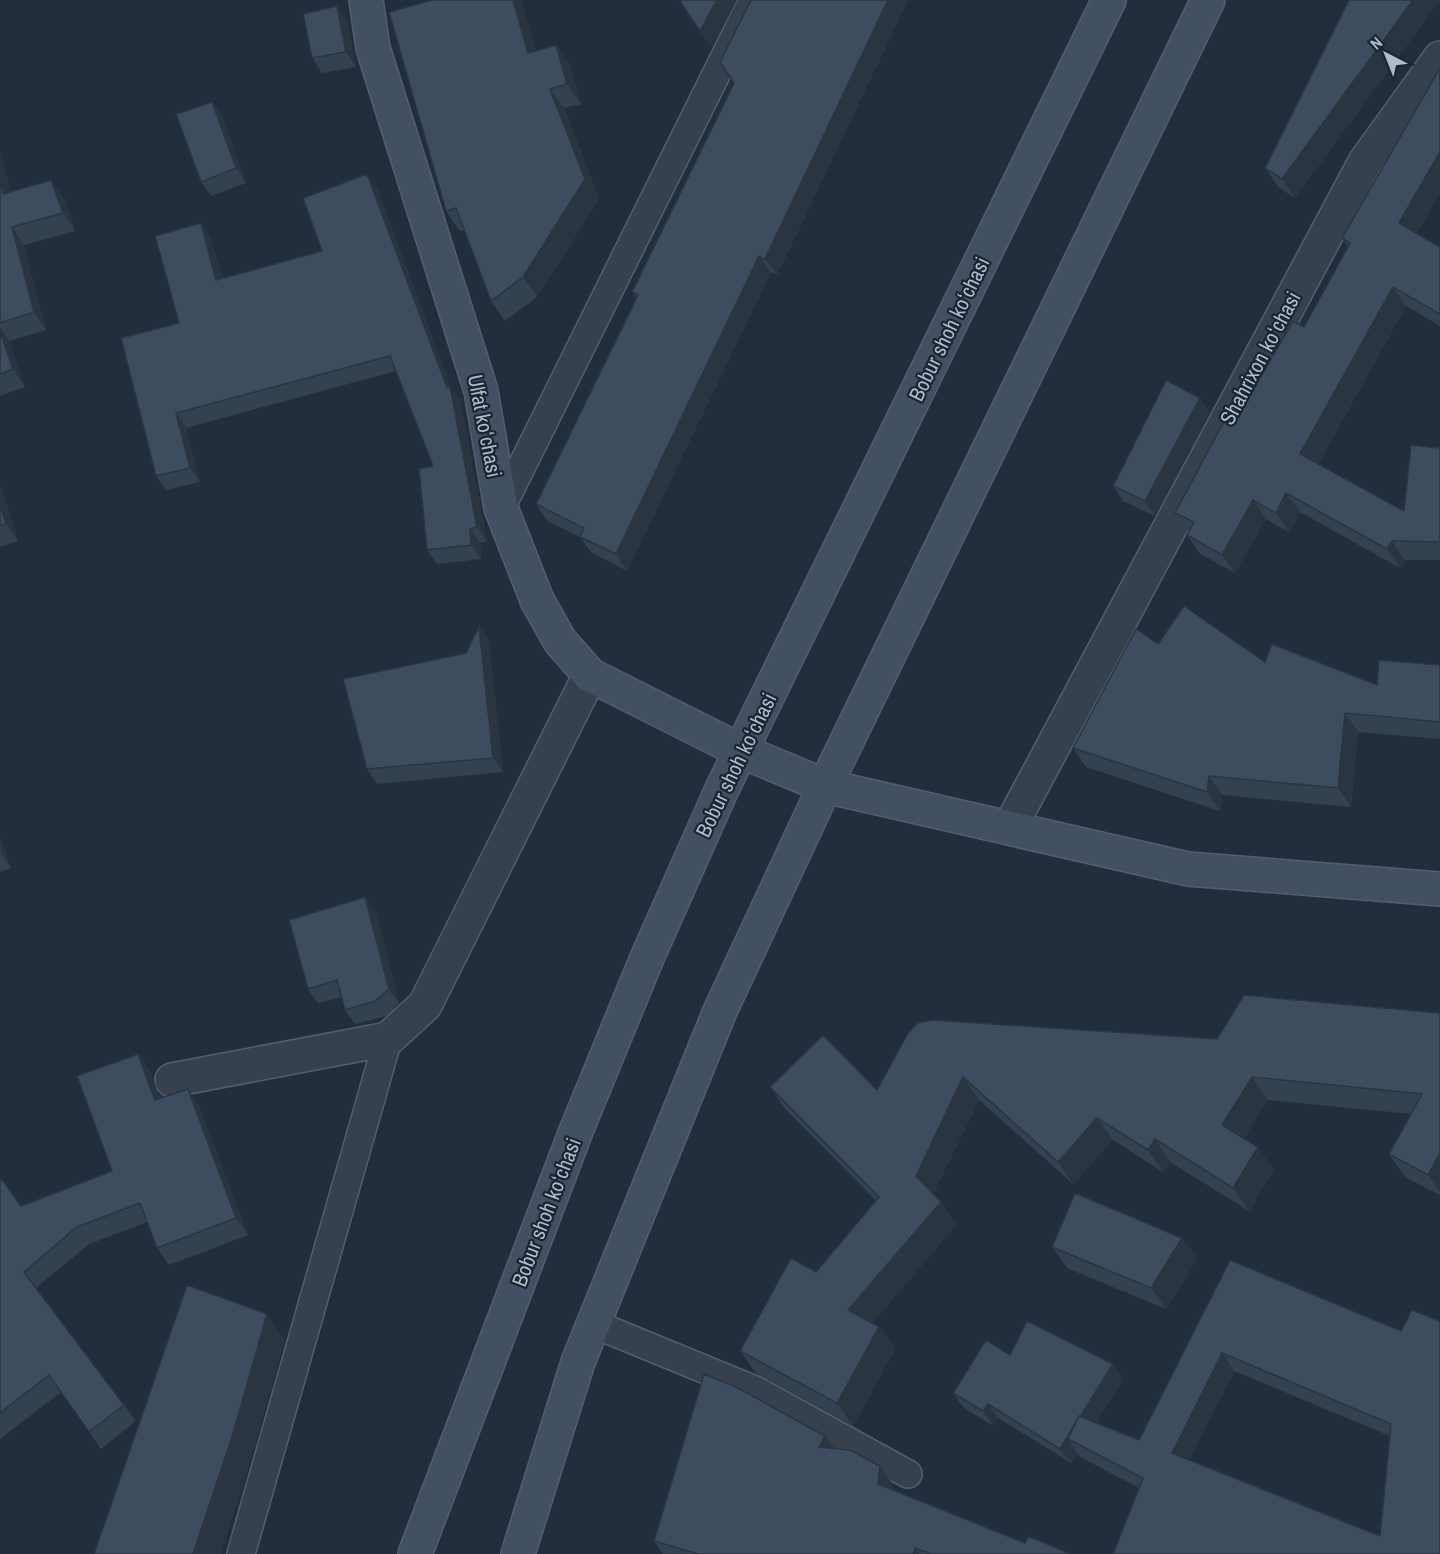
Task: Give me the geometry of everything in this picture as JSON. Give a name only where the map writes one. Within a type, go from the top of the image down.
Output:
[{"type":"main road","name":"Ulfat koʻchasi","points":[[366,0],[373,48],[481,391],[501,508],[537,600],[560,641],[590,675],[741,751],[825,786],[1188,869],[1440,889]]},
{"type":"main road","name":"Bobur shoh koʻchasi","points":[[415,1554],[572,1143],[647,958],[741,751],[1109,0]]},
{"type":"main road","points":[[518,1554],[578,1362],[720,1011],[825,786],[1208,0]]},
{"type":"street","name":"Shahrixon koʻchasi","points":[[1010,827],[1365,162],[1440,58]]},
{"type":"street","points":[[172,1080],[388,1039],[425,1005],[590,675]]},
{"type":"lane","points":[[501,508],[753,0]]},
{"type":"lane","points":[[241,1554],[388,1039]]},
{"type":"lane","points":[[594,1324],[755,1390],[908,1474]]},
{"type":"building","points":[[432,0],[513,0],[528,53],[556,45],[567,84],[550,89],[585,179],[523,277],[491,301],[456,208],[446,211],[389,12]]},
{"type":"building","points":[[679,0],[717,0],[700,31]]},
{"type":"building","points":[[751,0],[888,0],[765,259],[759,256],[616,554],[580,537],[584,528],[536,504],[638,295],[632,292],[734,83],[720,62]]},
{"type":"building","points":[[1349,0],[1413,0],[1282,179],[1265,168]]},
{"type":"building","points":[[337,6],[346,52],[312,58],[303,14]]},
{"type":"building","points":[[1440,68],[1440,152],[1399,223],[1440,247],[1440,314],[1393,287],[1300,454],[1404,511],[1411,445],[1440,448],[1440,542],[1392,541],[1387,549],[1286,493],[1276,513],[1253,500],[1222,555],[1187,535],[1194,522],[1175,513],[1229,412],[1238,416],[1293,321],[1304,327],[1350,243],[1342,238]]},
{"type":"building","points":[[212,102],[236,168],[201,182],[176,114]]},
{"type":"building","points":[[367,174],[447,387],[450,386],[477,527],[470,529],[471,545],[427,550],[419,469],[433,466],[390,356],[176,413],[190,468],[156,476],[121,338],[179,323],[155,236],[201,223],[216,280],[322,251],[303,198]]},
{"type":"building","points":[[51,180],[63,213],[12,227],[34,312],[0,323],[0,181],[3,194]]},
{"type":"building","points":[[0,332],[13,369],[0,374]]},
{"type":"building","points":[[1166,380],[1200,398],[1145,501],[1113,486]]},
{"type":"building","points":[[0,505],[6,524],[0,526]]},
{"type":"building","points":[[1184,606],[1265,662],[1272,644],[1377,685],[1379,660],[1440,665],[1440,722],[1345,713],[1338,788],[1209,776],[1207,792],[1073,748],[1136,629],[1158,644]]},
{"type":"building","points":[[479,626],[493,758],[367,769],[343,679],[466,653]]},
{"type":"building","points":[[365,897],[389,989],[375,1001],[345,1010],[337,980],[308,989],[289,920]]},
{"type":"building","points":[[1244,995],[1440,1013],[1440,1153],[1428,1175],[1389,1154],[1422,1094],[1252,1077],[1222,1125],[1258,1147],[1233,1188],[1155,1139],[1148,1150],[1097,1118],[1058,1162],[963,1077],[916,1176],[941,1202],[848,1310],[879,1327],[837,1403],[740,1351],[791,1258],[816,1272],[879,1197],[770,1087],[823,1035],[877,1090],[908,1033],[918,1023],[933,1020],[1217,1039]]},
{"type":"building","points":[[138,1054],[155,1100],[188,1089],[236,1218],[157,1248],[140,1203],[77,1227],[24,1272],[124,1405],[89,1432],[49,1375],[0,1413],[0,1177],[21,1206],[112,1171],[77,1076]]},
{"type":"building","points":[[1075,1193],[1182,1238],[1151,1288],[1052,1247]]},
{"type":"building","points":[[1230,1260],[1401,1331],[1412,1310],[1440,1321],[1440,1554],[1113,1554],[1143,1478],[1068,1439],[1079,1416],[1139,1440]],"holes":[[[1222,1353],[1391,1424],[1380,1536],[1172,1453]]]},
{"type":"building","points":[[187,1285],[267,1314],[232,1437],[193,1554],[94,1554]]},
{"type":"building","points":[[1027,1321],[1113,1364],[1060,1449],[988,1404],[983,1411],[953,1393],[986,1340],[1010,1355]]},
{"type":"building","points":[[704,1374],[736,1387],[825,1436],[819,1447],[850,1450],[880,1466],[878,1484],[1025,1543],[1028,1536],[1071,1554],[931,1554],[915,1548],[913,1554],[698,1554],[654,1541]]}]
